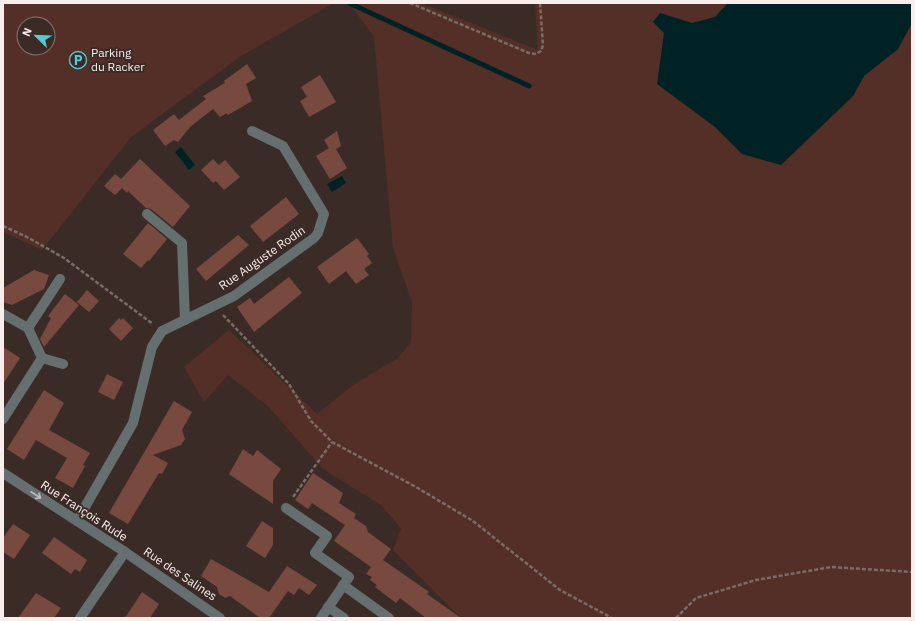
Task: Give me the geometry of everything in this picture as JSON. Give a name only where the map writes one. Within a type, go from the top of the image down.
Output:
[{"type":"street","name":"Rue Auguste Rodin","points":[[162,331],[234,296],[314,238],[318,233],[324,214],[283,146],[252,131]]},
{"type":"street","points":[[147,214],[182,243],[185,320]]},
{"type":"street","points":[[28,328],[60,279]]},
{"type":"street","points":[[3,314],[28,328],[42,358]]},
{"type":"street","points":[[77,521],[134,423],[152,347],[162,331]]},
{"type":"street","points":[[42,358],[63,364]]},
{"type":"street","points":[[3,419],[42,358]]},
{"type":"street","name":"Rue François Rude","points":[[3,473],[125,552],[80,618]]},
{"type":"street","points":[[286,508],[327,536],[315,553],[349,577],[320,618]]},
{"type":"street","name":"Rue des Salines","points":[[125,552],[220,618]]},
{"type":"street","points":[[343,585],[389,618]]},
{"type":"street","points":[[328,606],[344,618]]},
{"type":"path","points":[[410,3],[529,53],[536,54],[541,52],[543,45],[540,3]]},
{"type":"path","points":[[3,226],[27,237],[64,258],[147,318],[162,331]]},
{"type":"path","points":[[214,306],[288,384],[311,422],[332,442],[416,487],[473,521],[560,590],[612,618]]},
{"type":"path","points":[[286,508],[332,442]]},
{"type":"path","points":[[676,618],[696,598],[756,580],[831,567],[912,572]]},
{"type":"shaded area","points":[[3,3],[334,3],[241,56],[131,137],[42,250],[3,232]]},
{"type":"shaded area","points":[[349,3],[421,3],[538,50],[535,3],[728,3],[715,17],[664,33],[663,43],[715,127],[746,150],[781,165],[853,96],[864,76],[898,49],[912,23],[912,618],[461,618],[393,550],[401,528],[382,506],[322,468],[268,406],[228,375],[204,402],[184,367],[229,330],[317,414],[353,385],[398,358],[411,342],[412,302],[393,248],[374,37]]},
{"type":"water","points":[[728,3],[912,3],[912,23],[898,49],[864,76],[853,96],[781,165],[742,154],[715,127],[657,84],[664,33],[653,22],[660,13],[692,23],[715,17]]},
{"type":"water","points":[[181,147],[195,165],[189,170],[175,152]]},
{"type":"water","points":[[342,176],[346,183],[332,192],[327,184]]},
{"type":"building","points":[[247,64],[256,78],[246,84],[252,101],[228,115],[227,113],[220,117],[213,109],[190,127],[178,142],[174,140],[165,146],[153,130],[174,114],[179,120],[206,99],[203,96],[225,83],[224,81]]},
{"type":"building","points":[[320,75],[336,102],[309,117],[300,101],[307,97],[301,87]]},
{"type":"building","points":[[337,131],[341,146],[336,149],[347,168],[330,179],[316,156],[329,148],[324,140]]},
{"type":"building","points":[[140,159],[190,206],[173,227],[151,209],[146,208],[128,191],[127,193],[122,188],[115,195],[104,186],[115,174],[121,179]]},
{"type":"building","points":[[213,159],[219,165],[225,160],[240,177],[224,190],[216,181],[213,183],[201,170]]},
{"type":"building","points":[[286,197],[299,214],[263,242],[250,226]]},
{"type":"building","points":[[148,223],[167,239],[149,261],[148,260],[141,268],[123,254]]},
{"type":"building","points":[[238,235],[249,245],[206,281],[196,269]]},
{"type":"building","points":[[357,238],[369,254],[367,256],[372,263],[364,269],[369,275],[356,284],[346,271],[329,284],[317,267]]},
{"type":"building","points":[[34,270],[49,275],[44,289],[12,305],[3,302],[3,288]]},
{"type":"building","points":[[289,277],[302,293],[254,332],[237,307],[250,298],[254,304]]},
{"type":"building","points":[[87,290],[99,301],[89,312],[77,302]]},
{"type":"building","points":[[65,294],[79,305],[44,347],[40,339],[51,318],[48,316]]},
{"type":"building","points":[[119,318],[121,320],[123,318],[133,328],[121,341],[109,329]]},
{"type":"building","points":[[3,347],[20,358],[3,384]]},
{"type":"building","points":[[107,374],[123,382],[114,400],[98,392]]},
{"type":"building","points":[[44,390],[64,403],[49,430],[90,453],[73,488],[55,478],[67,458],[36,440],[24,460],[7,449]]},
{"type":"building","points":[[174,401],[192,412],[182,430],[185,439],[181,445],[153,455],[168,463],[162,474],[159,473],[128,524],[109,513]]},
{"type":"building","points":[[243,449],[253,456],[257,450],[281,469],[273,481],[273,504],[229,474]]},
{"type":"building","points":[[313,473],[343,493],[339,503],[356,514],[354,518],[366,526],[368,532],[391,549],[383,560],[429,592],[427,594],[461,618],[426,618],[400,598],[396,603],[375,587],[377,585],[370,580],[372,577],[366,574],[371,567],[334,541],[345,525],[312,503],[308,509],[295,500]]},
{"type":"building","points":[[262,521],[273,528],[273,545],[265,558],[246,546]]},
{"type":"building","points":[[13,524],[30,535],[14,559],[3,552],[3,538]]},
{"type":"building","points":[[54,537],[87,560],[80,572],[75,569],[71,574],[42,553]]},
{"type":"building","points":[[211,559],[269,592],[287,566],[317,585],[309,595],[299,588],[294,595],[288,591],[269,618],[260,618],[230,596],[225,598],[219,594],[217,587],[201,576]]},
{"type":"building","points":[[142,592],[159,604],[150,618],[125,618]]},
{"type":"building","points":[[36,593],[61,608],[54,618],[18,618]]},
{"type":"waterway","points":[[349,3],[529,86]]},
{"type":"place","name":"Parking du Racker","points":[[78,60]]}]
